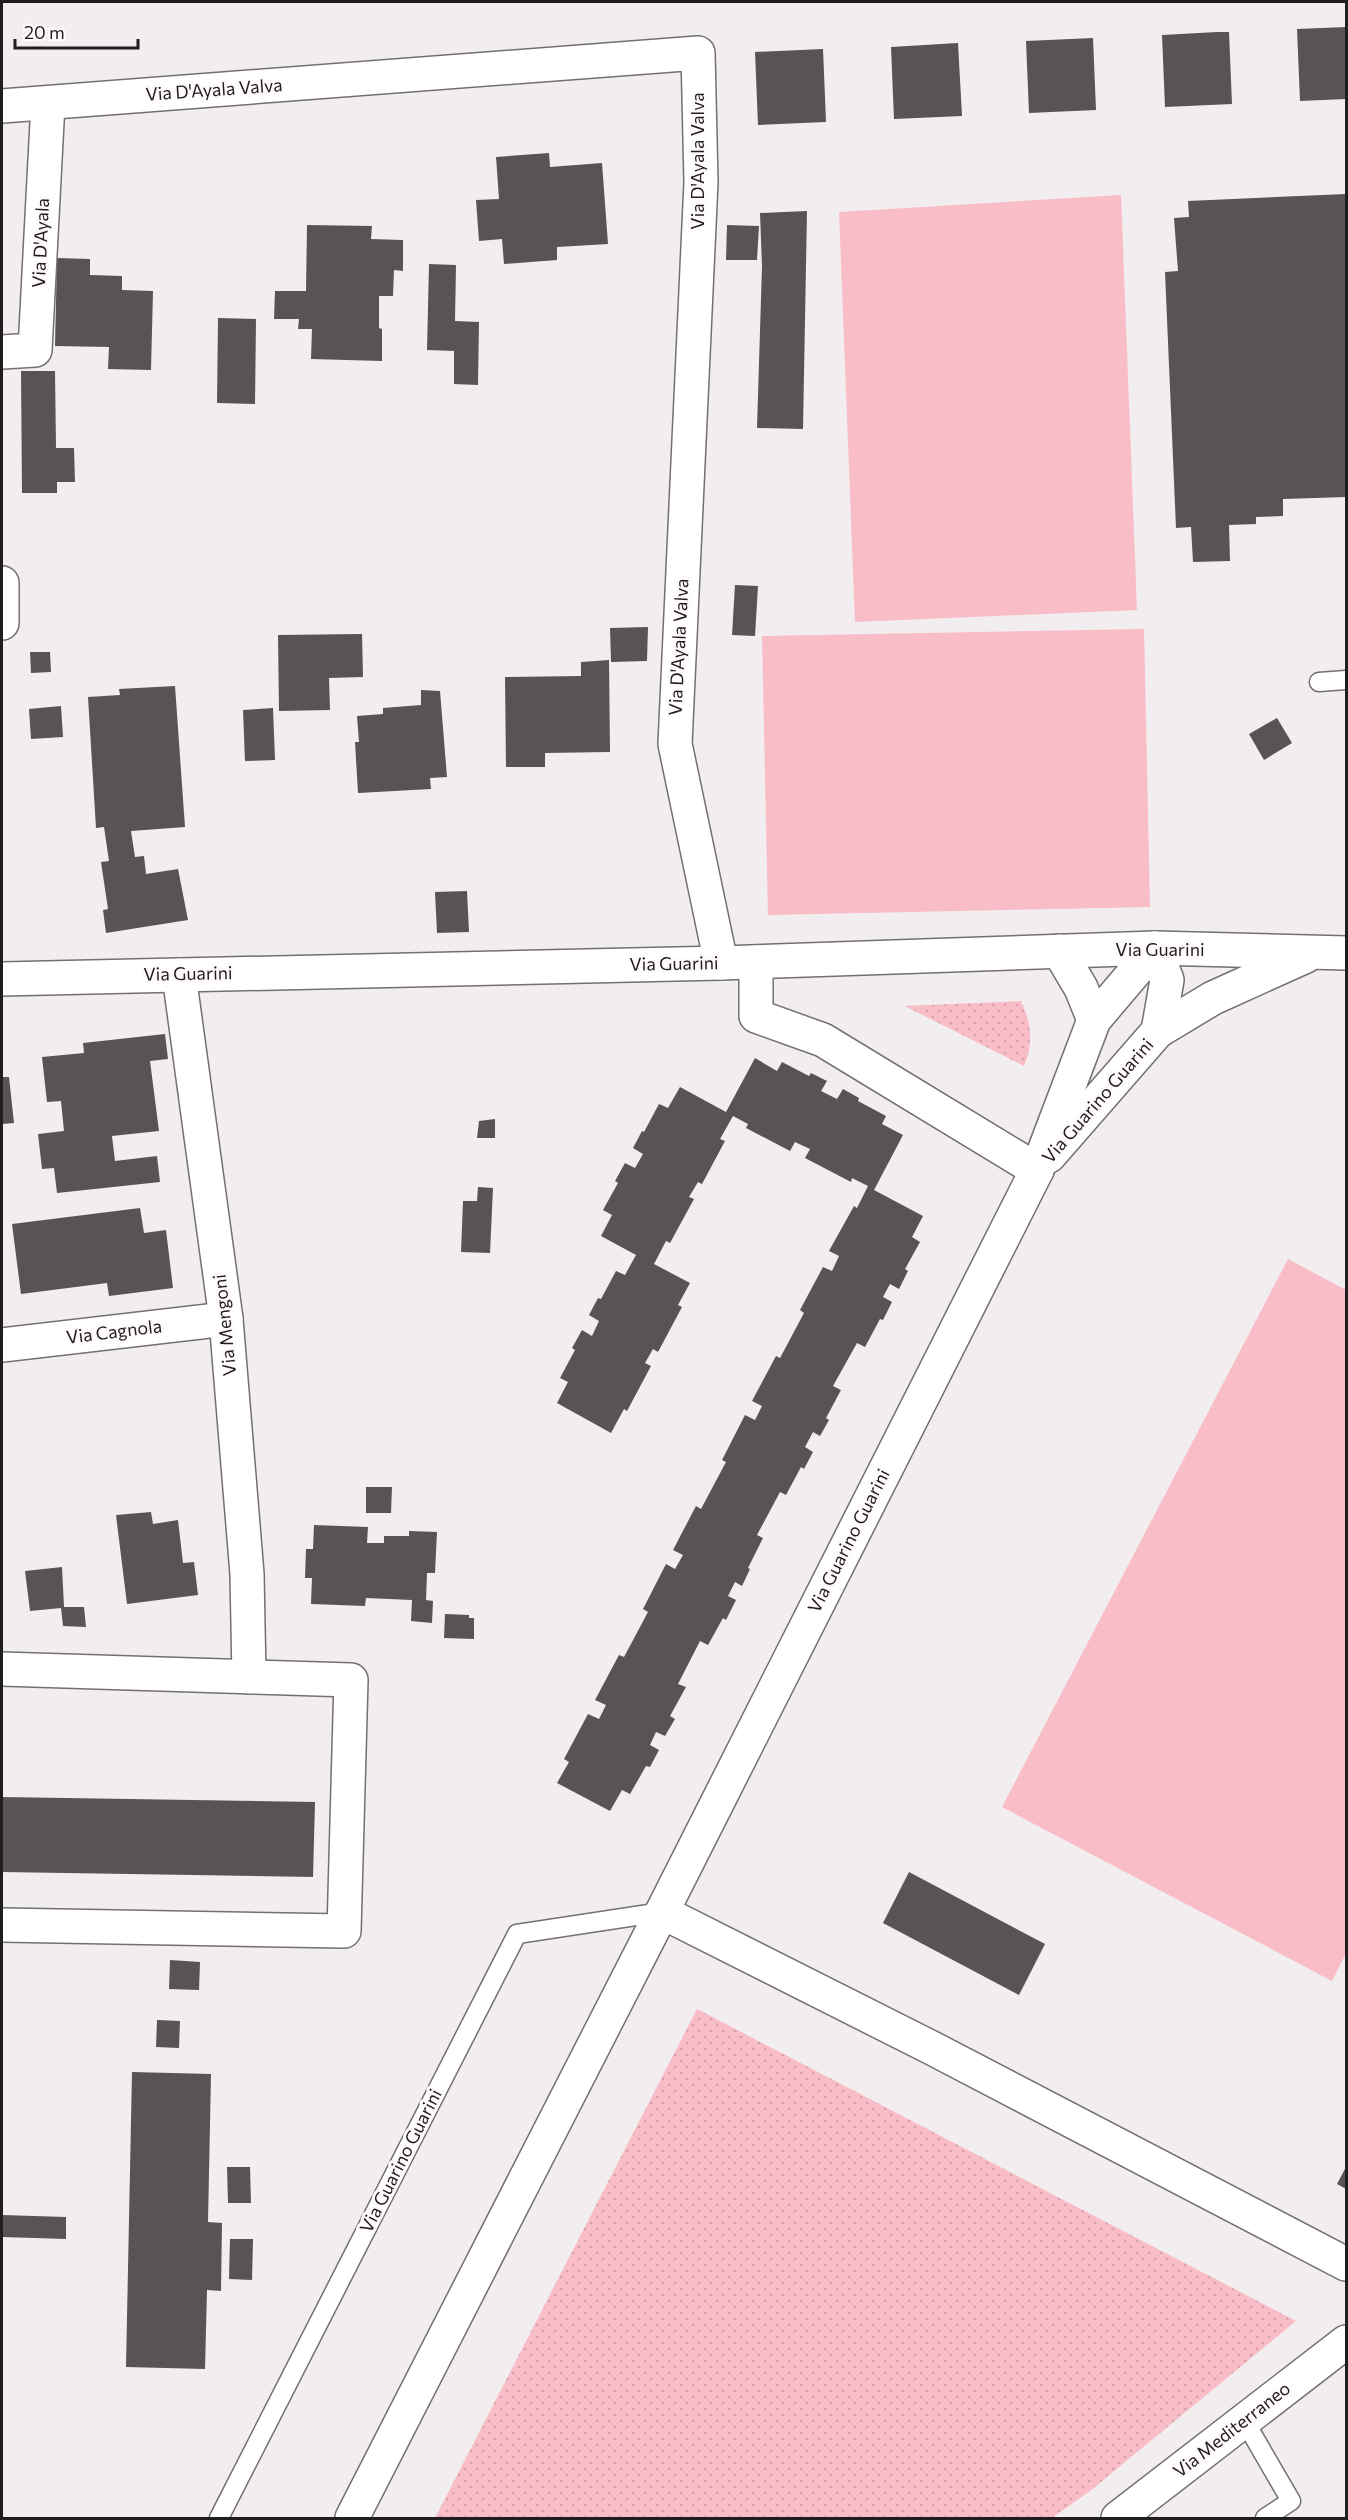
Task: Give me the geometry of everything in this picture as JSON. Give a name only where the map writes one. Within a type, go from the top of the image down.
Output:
[{"type":"street","name":"Via D'Ayala Valva","points":[[2,106],[698,53],[701,182],[675,744],[721,963]]},
{"type":"street","name":"Via D'Ayala","points":[[2,352],[35,350],[48,103]]},
{"type":"street","points":[[2,584],[2,623]]},
{"type":"street","name":"Via Guarini","points":[[2,979],[721,963],[1155,948],[1347,953]]},
{"type":"street","name":"Via Guarino Guarini","points":[[352,2518],[662,1912],[1037,1170],[1094,1020],[1155,948],[1167,980],[1158,1031]]},
{"type":"street","points":[[1059,951],[1081,988],[1094,1020]]},
{"type":"street","name":"Via Guarino Guarini","points":[[1037,1170],[1158,1031],[1213,998],[1313,952]]},
{"type":"street","points":[[756,962],[756,1016],[823,1040],[1037,1170]]},
{"type":"street","name":"Via Mengoni","points":[[179,975],[226,1319],[247,1574],[249,1677]]},
{"type":"street","name":"Via Cagnola","points":[[2,1345],[226,1319]]},
{"type":"street","points":[[2,1669],[351,1680],[344,1931],[2,1925]]},
{"type":"street","points":[[662,1912],[920,2041],[1347,2264]]},
{"type":"street","name":"Via Mediterraneo","points":[[1118,2518],[1347,2342]]},
{"type":"lane","points":[[1319,682],[1347,681]]},
{"type":"lane","name":"Via Guarino Guarini","points":[[219,2518],[516,1934],[662,1912]]},
{"type":"lane","points":[[1244,2421],[1291,2501],[1265,2518]]},
{"type":"shaded area","points":[[1121,195],[1137,610],[855,622],[839,212]]},
{"type":"shaded area","points":[[1144,629],[1150,907],[768,915],[762,636]]},
{"type":"shaded area","points":[[1021,1001],[1030,1033],[1029,1049],[1024,1066],[905,1006]]},
{"type":"shaded area","points":[[1288,1259],[1346,1290],[1346,1953],[1332,1981],[1002,1807]]},
{"type":"shaded area","points":[[697,2009],[1296,2321],[1090,2491],[1052,2518],[435,2518]]},
{"type":"building","points":[[1346,27],[1346,99],[1300,101],[1297,29]]},
{"type":"building","points":[[1229,32],[1232,104],[1165,107],[1162,35]]},
{"type":"building","points":[[1093,38],[1096,110],[1029,113],[1026,41]]},
{"type":"building","points":[[958,43],[962,116],[894,119],[891,47]]},
{"type":"building","points":[[823,49],[826,122],[758,125],[755,52]]},
{"type":"building","points":[[549,153],[550,167],[602,163],[608,244],[557,247],[557,260],[504,264],[502,239],[479,241],[476,200],[499,199],[496,157]]},
{"type":"building","points":[[1346,194],[1346,497],[1283,499],[1283,516],[1256,517],[1256,524],[1229,525],[1230,561],[1193,562],[1191,527],[1176,528],[1165,272],[1178,271],[1174,218],[1189,217],[1188,201]]},
{"type":"building","points":[[807,211],[803,429],[757,428],[762,266],[760,213]]},
{"type":"building","points":[[307,225],[372,226],[371,239],[403,240],[403,271],[394,270],[393,296],[379,296],[382,361],[311,359],[312,329],[298,329],[299,319],[274,319],[275,291],[306,291]]},
{"type":"building","points":[[727,225],[759,226],[757,260],[726,260]]},
{"type":"building","points":[[57,258],[90,259],[90,275],[122,276],[122,290],[153,291],[151,370],[108,369],[109,347],[55,346]]},
{"type":"building","points":[[429,264],[456,265],[455,321],[479,322],[478,385],[454,384],[454,351],[427,350]]},
{"type":"building","points":[[218,318],[256,319],[255,404],[217,403]]},
{"type":"building","points":[[21,371],[55,371],[56,448],[74,448],[75,482],[57,482],[57,493],[22,493]]},
{"type":"building","points":[[735,585],[758,586],[755,636],[732,635]]},
{"type":"building","points":[[648,627],[647,661],[611,662],[610,628]]},
{"type":"building","points":[[362,634],[363,677],[329,678],[330,710],[279,711],[278,635]]},
{"type":"building","points":[[30,652],[50,652],[51,672],[31,673]]},
{"type":"building","points":[[609,660],[610,752],[545,753],[545,767],[506,767],[505,677],[581,676],[581,662]]},
{"type":"building","points":[[175,686],[185,827],[131,831],[135,857],[144,856],[146,874],[178,869],[188,920],[106,933],[103,910],[108,909],[101,862],[109,861],[104,827],[96,828],[88,697],[120,695],[119,689]]},
{"type":"building","points":[[421,690],[440,691],[447,777],[430,778],[431,789],[358,793],[355,742],[359,742],[357,716],[383,714],[383,708],[421,705]]},
{"type":"building","points":[[61,706],[63,737],[31,739],[29,709]]},
{"type":"building","points":[[273,708],[275,760],[245,761],[243,710]]},
{"type":"building","points":[[1277,718],[1292,743],[1264,760],[1249,734]]},
{"type":"building","points":[[467,891],[469,932],[437,933],[435,892]]},
{"type":"building","points":[[165,1034],[168,1059],[150,1061],[159,1131],[112,1136],[115,1161],[157,1156],[160,1182],[57,1193],[54,1168],[42,1169],[38,1134],[64,1131],[61,1101],[47,1102],[42,1057],[84,1053],[83,1043]]},
{"type":"building","points":[[755,1058],[777,1071],[782,1062],[809,1076],[811,1073],[827,1081],[821,1091],[837,1099],[843,1089],[859,1098],[858,1101],[886,1116],[882,1124],[903,1135],[874,1190],[923,1216],[912,1237],[920,1242],[905,1269],[908,1271],[899,1289],[890,1284],[883,1297],[892,1302],[883,1320],[880,1319],[865,1347],[857,1343],[833,1386],[841,1390],[826,1418],[829,1420],[820,1436],[813,1432],[805,1447],[813,1452],[804,1469],[801,1467],[786,1495],[780,1492],[757,1535],[763,1538],[742,1586],[735,1582],[728,1596],[736,1600],[726,1620],[723,1618],[708,1645],[700,1641],[678,1684],[686,1687],[670,1716],[675,1719],[665,1736],[656,1732],[650,1745],[659,1750],[650,1767],[646,1766],[630,1794],[622,1790],[610,1811],[557,1783],[569,1762],[564,1759],[588,1714],[599,1719],[606,1705],[595,1700],[619,1655],[624,1657],[648,1612],[643,1609],[666,1564],[675,1569],[683,1555],[673,1550],[696,1506],[701,1509],[726,1462],[722,1460],[745,1415],[755,1420],[762,1406],[752,1401],[776,1356],[780,1358],[804,1313],[800,1310],[823,1267],[832,1271],[839,1256],[829,1251],[854,1206],[857,1208],[868,1186],[852,1178],[851,1182],[805,1158],[810,1149],[795,1142],[790,1151],[746,1128],[748,1124],[733,1116],[720,1139],[725,1141],[702,1184],[698,1182],[689,1197],[694,1199],[670,1243],[666,1241],[654,1264],[690,1283],[678,1305],[682,1307],[658,1352],[653,1349],[645,1363],[651,1366],[627,1411],[624,1409],[611,1433],[557,1403],[568,1382],[560,1378],[575,1350],[572,1348],[582,1330],[592,1336],[599,1321],[589,1315],[598,1298],[601,1299],[616,1271],[625,1275],[636,1255],[601,1236],[612,1215],[603,1210],[618,1183],[615,1181],[625,1163],[635,1168],[643,1154],[633,1148],[642,1131],[644,1132],[659,1104],[668,1108],[680,1087],[726,1112]]},
{"type":"building","points":[[2,1077],[9,1077],[14,1123],[2,1124]]},
{"type":"building","points":[[495,1119],[495,1138],[477,1138],[479,1121]]},
{"type":"building","points":[[478,1187],[493,1188],[490,1253],[461,1252],[463,1201],[477,1201]]},
{"type":"building","points":[[140,1208],[144,1233],[166,1230],[173,1288],[109,1296],[107,1283],[21,1294],[12,1224]]},
{"type":"building","points":[[366,1487],[392,1487],[391,1513],[366,1513]]},
{"type":"building","points":[[151,1512],[153,1524],[178,1520],[183,1563],[194,1562],[198,1595],[127,1604],[116,1515]]},
{"type":"building","points":[[314,1525],[368,1527],[367,1543],[384,1543],[384,1536],[409,1536],[409,1531],[437,1532],[435,1573],[427,1573],[426,1600],[433,1601],[432,1623],[411,1621],[412,1600],[366,1598],[365,1606],[311,1604],[312,1578],[305,1578],[306,1549],[313,1549]]},
{"type":"building","points":[[62,1567],[64,1607],[84,1607],[86,1627],[63,1626],[61,1608],[30,1611],[25,1571]]},
{"type":"building","points":[[445,1614],[469,1615],[469,1618],[474,1618],[474,1639],[444,1638]]},
{"type":"building","points":[[2,1797],[315,1802],[313,1877],[2,1872]]},
{"type":"building","points":[[909,1872],[1045,1944],[1019,1995],[883,1923]]},
{"type":"building","points":[[170,1960],[200,1962],[199,1990],[169,1989]]},
{"type":"building","points":[[157,2020],[180,2021],[179,2048],[156,2047]]},
{"type":"building","points":[[132,2072],[211,2074],[208,2222],[222,2223],[221,2291],[207,2290],[205,2369],[126,2367]]},
{"type":"building","points":[[227,2167],[250,2167],[251,2203],[228,2203]]},
{"type":"building","points":[[1346,2167],[1346,2189],[1337,2184]]},
{"type":"building","points":[[2,2215],[66,2217],[66,2239],[2,2237]]},
{"type":"building","points":[[230,2239],[253,2239],[252,2280],[229,2279]]}]
